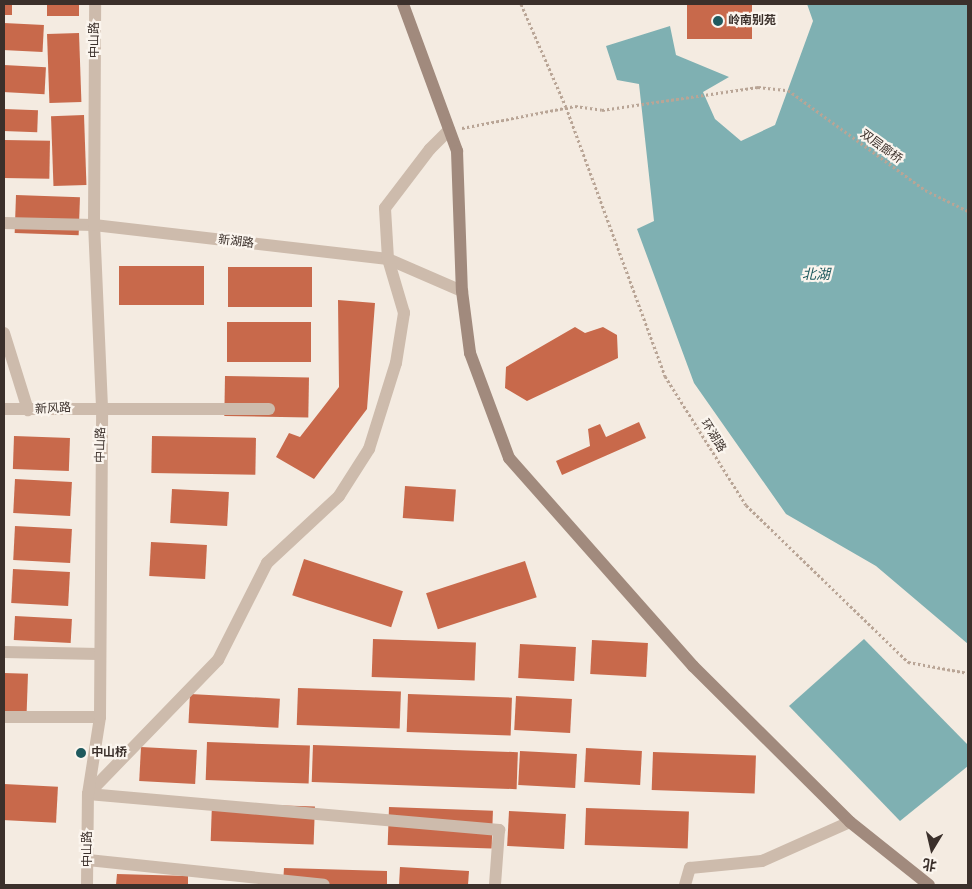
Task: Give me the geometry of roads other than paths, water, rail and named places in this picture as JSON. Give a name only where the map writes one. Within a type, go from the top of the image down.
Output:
[{"type":"street","name":"中山路","points":[[87,885],[88,794],[100,717],[102,407],[94,225],[95,4]]},
{"type":"street","points":[[403,4],[457,151],[462,291],[470,353],[509,458],[693,666],[850,822],[929,885]]},
{"type":"street","points":[[88,794],[218,660],[267,563],[339,496],[369,449],[396,363],[404,313],[388,259],[385,208],[430,149],[450,130]]},
{"type":"street","name":"新湖路","points":[[4,223],[94,225],[388,259],[462,291]]},
{"type":"street","points":[[4,333],[28,410]]},
{"type":"street","name":"新风路","points":[[4,410],[102,407],[269,409]]},
{"type":"street","points":[[4,652],[99,654]]},
{"type":"street","points":[[4,717],[100,717]]},
{"type":"street","points":[[88,794],[499,830],[495,885]]},
{"type":"street","points":[[685,885],[690,868],[762,861],[850,822]]},
{"type":"street","points":[[88,860],[324,885]]},
{"type":"water","name":"北湖","points":[[807,4],[968,4],[968,644],[876,566],[786,514],[694,383],[637,229],[654,221],[639,84],[617,80],[606,46],[670,26],[676,55],[729,77],[703,92],[715,119],[741,141],[775,125],[813,21]]},
{"type":"water","points":[[864,639],[968,745],[968,766],[900,821],[789,706]]},
{"type":"place","name":"岭南别苑","points":[[718,21]]},
{"type":"place","name":"中山桥","points":[[81,753]]}]
